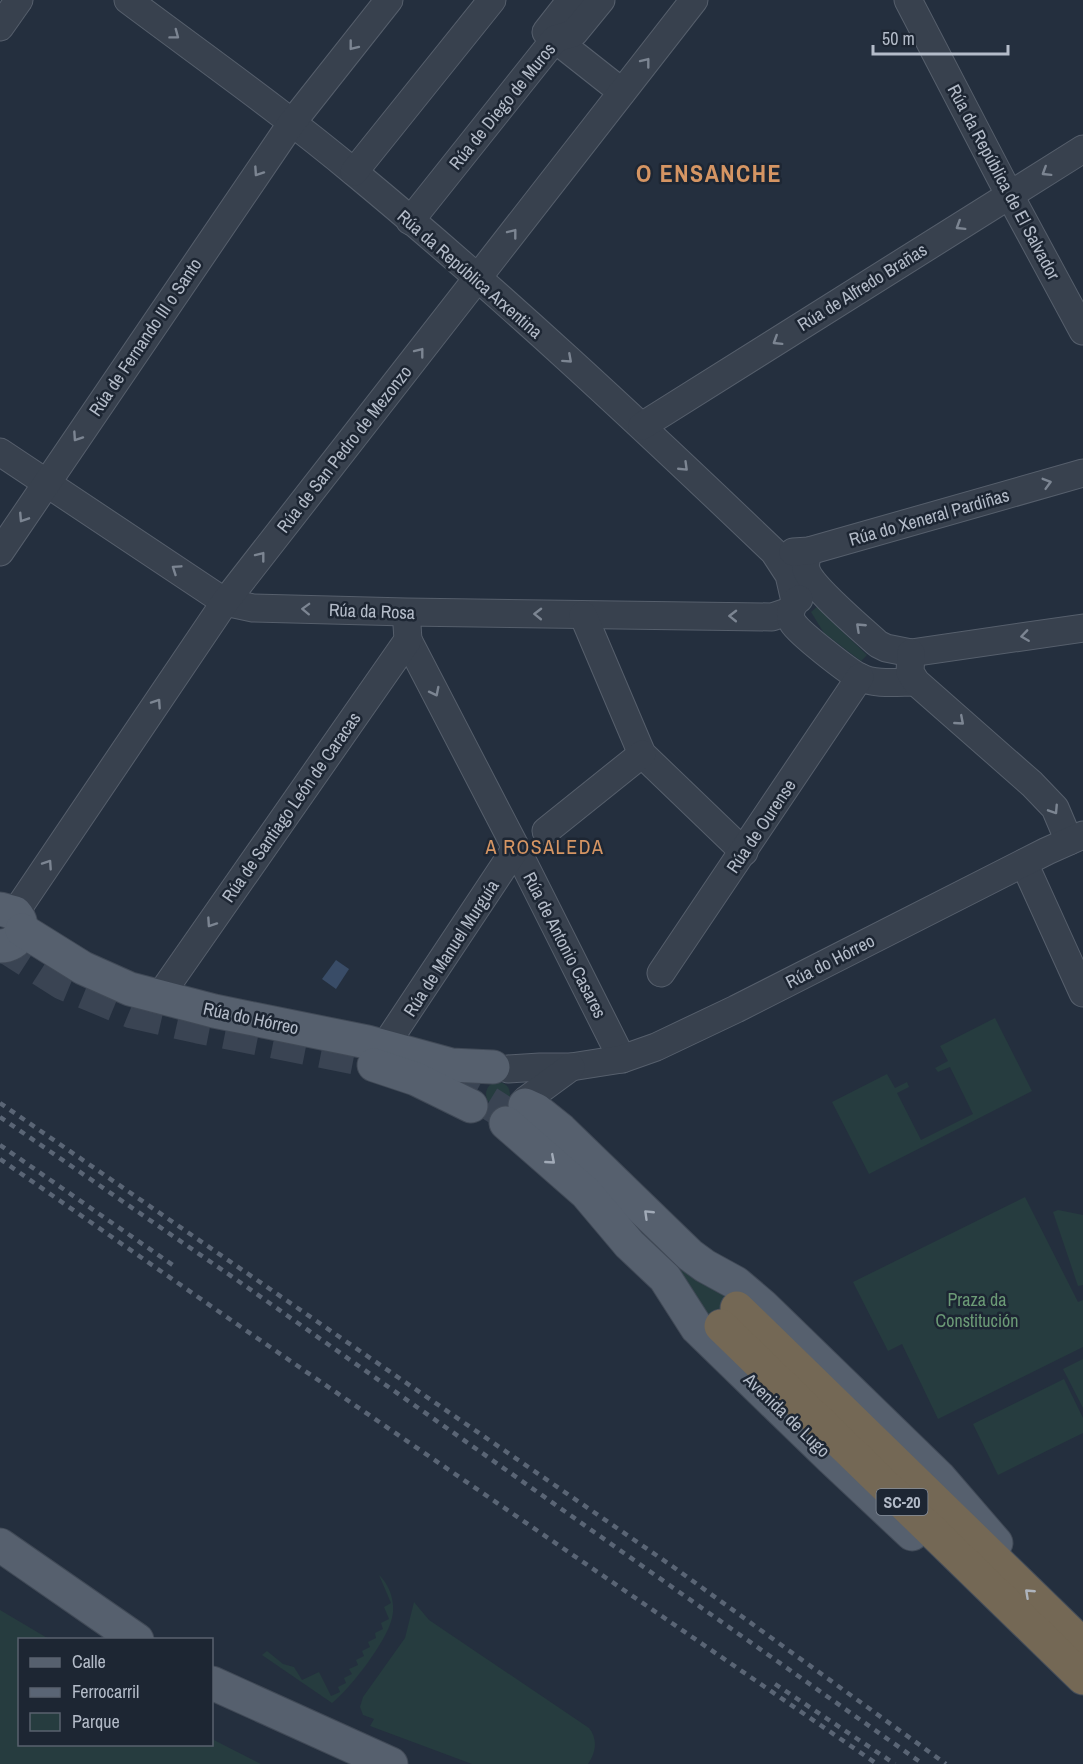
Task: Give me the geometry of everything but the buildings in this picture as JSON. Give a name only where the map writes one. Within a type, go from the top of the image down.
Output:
[{"type":"highway","name":"Avenida de Lugo","points":[[729,1317],[878,1444],[999,1565],[1076,1660],[729,1317]]},
{"type":"highway","points":[[1076,1660],[1083,1694]]},
{"type":"main road","name":"Rúa do Hórreo","points":[[9,929],[105,979],[159,997],[384,1047],[451,1065],[501,1068]]},
{"type":"main road","name":"Rúa do Hórreo","points":[[9,929],[78,987],[136,1011],[379,1067],[416,1079],[471,1106]]},
{"type":"main road","points":[[501,1068],[520,1078],[526,1092],[519,1109],[496,1124],[477,1115],[471,1106],[470,1093],[473,1081],[482,1072],[501,1068]]},
{"type":"main road","points":[[519,1109],[536,1110],[561,1130],[690,1255],[736,1283],[859,1399],[939,1478],[1000,1546],[999,1565]]},
{"type":"main road","name":"Avenida de Lugo","points":[[519,1109],[629,1244],[665,1278],[697,1328],[831,1458],[1083,1694]]},
{"type":"main road","points":[[0,1545],[134,1638]]},
{"type":"main road","points":[[213,1683],[391,1764]]},
{"type":"street","points":[[0,27],[19,0]]},
{"type":"street","name":"Rúa da República Arxentina","points":[[128,0],[354,172],[642,426],[774,552],[789,574],[793,606]]},
{"type":"street","name":"Rúa de Fernando III o Santo","points":[[0,552],[291,124],[389,0]]},
{"type":"street","points":[[354,172],[492,0]]},
{"type":"street","points":[[571,0],[546,32],[622,92]]},
{"type":"street","name":"Rúa de Diego de Muros","points":[[410,221],[555,39],[574,33],[601,0]]},
{"type":"street","name":"Rúa de San Pedro de Mezonzo","points":[[9,929],[225,602],[694,0]]},
{"type":"street","name":"Rúa da República de El Salvador","points":[[908,0],[1083,331]]},
{"type":"street","name":"Rúa de Alfredo Brañas","points":[[642,426],[1083,149]]},
{"type":"street","name":"Rúa da Rosa","points":[[0,452],[225,602],[253,608],[772,617],[793,606],[818,587]]},
{"type":"street","name":"Rúa do Xeneral Pardiñas","points":[[774,552],[809,551],[1083,473]]},
{"type":"street","points":[[809,551],[806,570],[818,587],[878,644],[886,648],[911,653],[1083,628]]},
{"type":"street","points":[[793,606],[792,623],[834,659],[860,677],[875,681],[916,682]]},
{"type":"street","points":[[406,612],[408,640]]},
{"type":"street","points":[[583,615],[642,754],[744,852]]},
{"type":"street","name":"Rúa de Antonio Casares","points":[[408,640],[622,1059]]},
{"type":"street","name":"Rúa de Santiago León de Caracas","points":[[159,997],[408,640]]},
{"type":"street","points":[[911,653],[910,672],[916,682],[1032,784],[1055,808],[1076,838]]},
{"type":"street","name":"Rúa de Ourense","points":[[661,973],[860,677]]},
{"type":"street","points":[[546,831],[642,754]]},
{"type":"street","name":"Rúa do Hórreo","points":[[501,1068],[571,1067],[622,1059],[656,1047],[1076,838]]},
{"type":"street","name":"Rúa de Manuel Murguía","points":[[384,1047],[516,848]]},
{"type":"street","points":[[1024,863],[1083,993]]},
{"type":"street","name":"Rúa do Hórreo","points":[[519,1109],[571,1067]]},
{"type":"green space","points":[[818,606],[867,655],[861,661],[824,633],[811,612]]},
{"type":"green space","points":[[995,1018],[1032,1091],[869,1174],[832,1102],[887,1074],[895,1088],[907,1082],[909,1087],[897,1093],[921,1140],[973,1114],[950,1067],[938,1072],[935,1068],[948,1061],[940,1046]]},
{"type":"green space","points":[[498,1082],[507,1085],[510,1094],[507,1103],[498,1106],[489,1103],[486,1094],[489,1085]]},
{"type":"green space","points":[[558,1143],[733,1288],[718,1329]]},
{"type":"green space","name":"Praza da Constitución","points":[[1025,1197],[1078,1302],[1083,1300],[1083,1347],[938,1419],[902,1344],[888,1351],[853,1282]]},
{"type":"green space","points":[[1058,1210],[1083,1215],[1083,1285],[1078,1286],[1053,1212]]},
{"type":"green space","points":[[1083,1359],[1083,1408],[1063,1369]]},
{"type":"green space","points":[[1064,1379],[1083,1418],[1083,1433],[998,1475],[973,1424]]},
{"type":"green space","points":[[379,1575],[389,1589],[393,1601],[389,1628],[367,1664],[332,1703],[262,1655],[267,1651],[283,1664],[294,1667],[302,1680],[319,1672],[331,1696],[340,1692],[338,1687],[346,1683],[344,1678],[352,1674],[349,1669],[358,1665],[356,1660],[364,1656],[362,1651],[370,1647],[368,1642],[376,1638],[375,1633],[383,1629],[381,1623],[389,1619],[384,1607],[391,1603]]},
{"type":"green space","points":[[414,1602],[429,1620],[589,1728],[594,1737],[595,1746],[588,1764],[472,1764],[370,1726],[374,1719],[363,1715],[360,1707],[363,1697],[405,1638]]},
{"type":"green space","points":[[0,1610],[47,1638],[18,1638],[18,1746],[213,1746],[213,1740],[261,1764],[0,1764]]},
{"type":"water","points":[[336,960],[349,969],[336,989],[322,979]]},
{"type":"tunnel","points":[[0,943],[62,983],[132,1012],[360,1059],[403,1071]]},
{"type":"tunnel","points":[[445,1080],[492,1105],[535,1136]]},
{"type":"railway","points":[[0,1103],[672,1566],[946,1764]]},
{"type":"railway","points":[[0,1117],[234,1278],[923,1764]]},
{"type":"railway","points":[[0,1145],[177,1268]]},
{"type":"railway","points":[[0,1159],[877,1764]]},
{"type":"railway","points":[[775,1684],[895,1764]]},
{"type":"district","name":"O ENSANCHE","points":[[709,173]]},
{"type":"district","name":"A ROSALEDA","points":[[545,846]]}]
